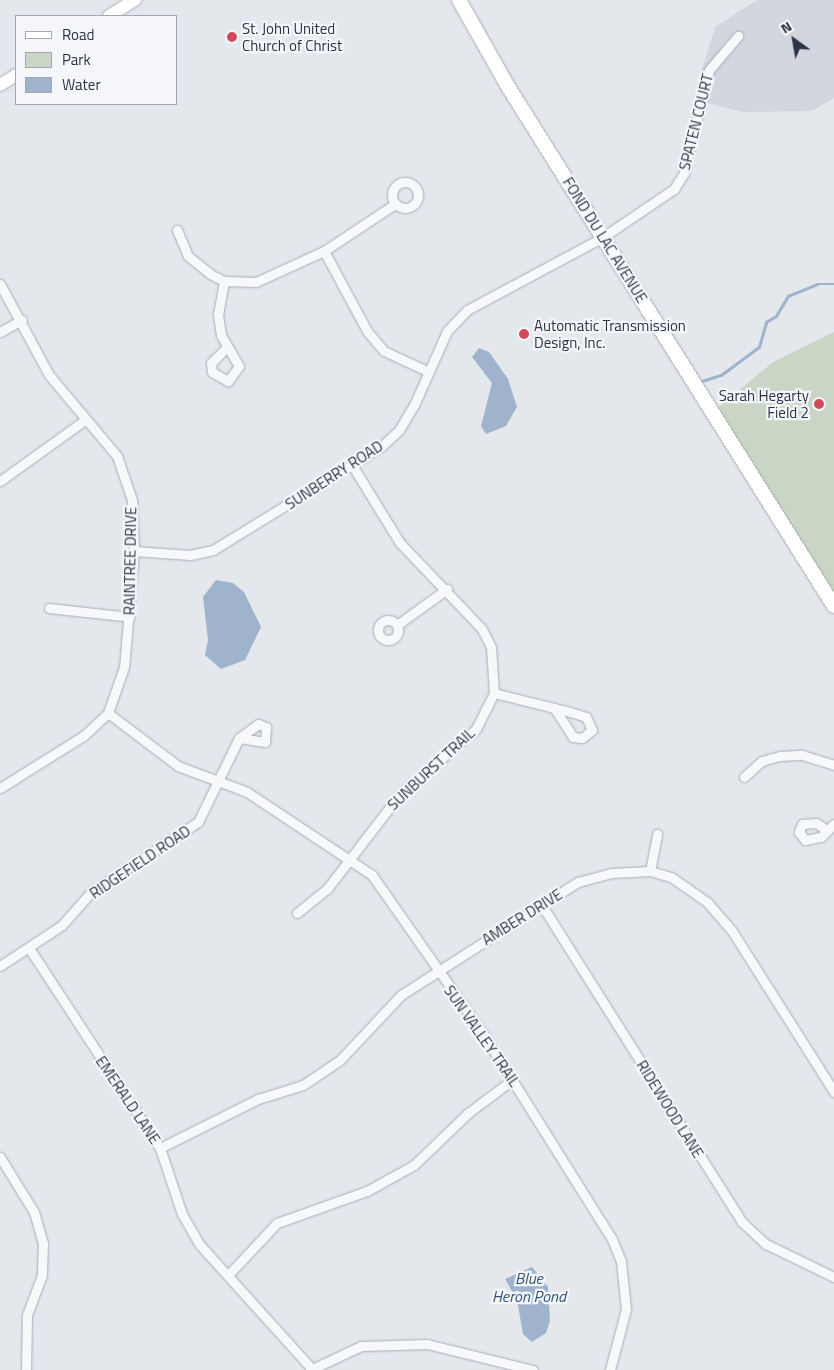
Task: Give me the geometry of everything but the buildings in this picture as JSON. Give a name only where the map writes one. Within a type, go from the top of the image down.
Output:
[{"type":"main road","name":"FOND DU LAC AVENUE","points":[[459,0],[602,237],[834,606]]},
{"type":"street","points":[[110,15],[125,2]]},
{"type":"street","name":"SPATEN COURT","points":[[602,237],[663,200],[680,182],[709,70],[738,36]]},
{"type":"street","points":[[0,85],[15,76]]},
{"type":"street","points":[[177,230],[188,256],[224,281],[256,282],[324,251],[395,204]]},
{"type":"street","name":"SUNBERRY ROAD","points":[[134,551],[190,556],[213,550],[352,465],[399,430],[446,331],[467,310],[602,237]]},
{"type":"street","points":[[324,251],[367,331],[384,351],[427,372]]},
{"type":"street","points":[[224,281],[218,314],[226,348]]},
{"type":"street","name":"RAINTREE DRIVE","points":[[0,284],[22,320],[49,375],[117,456],[132,500],[134,551],[130,617],[124,667],[108,713],[83,736],[0,788]]},
{"type":"street","points":[[0,332],[22,320]]},
{"type":"street","points":[[0,480],[85,420]]},
{"type":"street","points":[[352,465],[400,543],[466,608],[491,647],[494,693],[554,708]]},
{"type":"street","points":[[397,625],[447,589]]},
{"type":"street","points":[[49,608],[130,617]]},
{"type":"street","name":"SUNBURST TRAIL","points":[[297,913],[327,890],[400,794],[476,729],[494,693]]},
{"type":"street","name":"SUN VALLEY TRAIL","points":[[108,713],[178,766],[218,781],[274,807],[351,857],[377,882],[436,972],[512,1080],[612,1239],[621,1261],[626,1309],[610,1370]]},
{"type":"street","name":"RIDGEFIELD ROAD","points":[[0,966],[62,926],[92,891],[198,822],[239,738]]},
{"type":"street","points":[[744,777],[762,761],[780,756],[802,755],[834,765]]},
{"type":"street","points":[[825,829],[834,824]]},
{"type":"street","points":[[650,871],[657,834]]},
{"type":"street","name":"AMBER DRIVE","points":[[160,1148],[258,1098],[303,1085],[340,1060],[401,995],[578,882],[612,874],[650,871],[671,877],[707,902],[732,931],[834,1092]]},
{"type":"street","name":"RIDEWOOD LANE","points":[[541,904],[742,1222],[766,1244],[834,1277]]},
{"type":"street","name":"EMERALD LANE","points":[[29,948],[160,1148],[182,1214],[200,1245],[230,1273],[312,1369]]},
{"type":"street","points":[[230,1273],[277,1223],[367,1191],[414,1165],[468,1112],[512,1080]]},
{"type":"street","points":[[0,1157],[34,1212],[43,1243],[42,1275],[28,1315],[26,1370]]},
{"type":"street","points":[[312,1369],[361,1346],[427,1344],[533,1370]]},
{"type":"shaded area","points":[[757,0],[834,0],[834,98],[812,111],[742,112],[693,99],[715,27]]},
{"type":"green space","points":[[834,332],[834,606],[713,412],[773,362]]},
{"type":"water","points":[[479,348],[489,352],[508,379],[517,407],[506,426],[486,434],[481,426],[492,383],[472,357]]},
{"type":"water","points":[[216,580],[233,583],[244,592],[261,627],[245,660],[221,669],[205,655],[208,640],[203,597]]},
{"type":"water","name":"Blue Heron Pond","points":[[532,1267],[548,1287],[550,1321],[546,1333],[532,1342],[523,1334],[517,1300],[505,1279]]},
{"type":"waterway","points":[[702,381],[721,375],[759,347],[766,322],[776,316],[788,296],[817,284],[834,284]]},
{"type":"place","name":"St. John United Church of Christ","points":[[232,37]]},
{"type":"place","name":"Automatic Transmission Design, Inc.","points":[[524,334]]},
{"type":"place","name":"Sarah Hegarty Field 2","points":[[819,404]]}]
